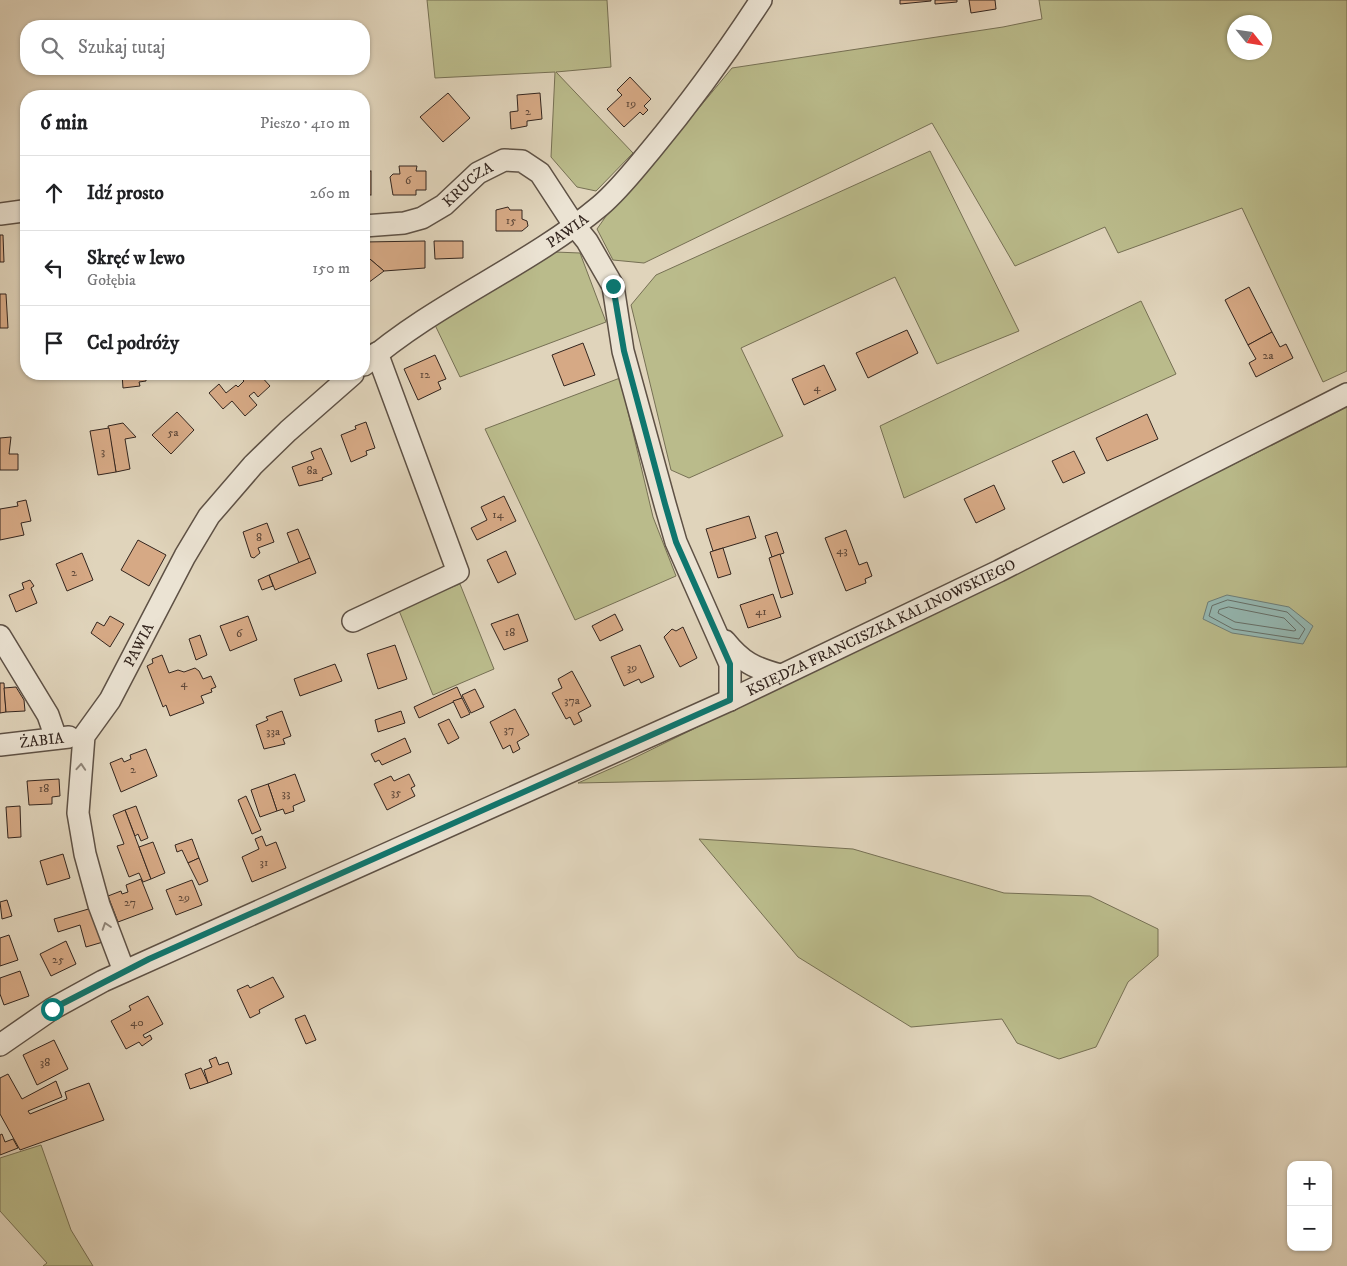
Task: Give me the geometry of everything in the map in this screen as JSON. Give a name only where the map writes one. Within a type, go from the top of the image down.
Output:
[{"type":"street","name":"PAWIA","points":[[370,359],[421,323],[551,242],[600,206],[629,177],[681,112],[729,48],[761,0]]},
{"type":"street","name":"KRUCZA","points":[[370,226],[404,224],[422,218],[444,205],[487,167],[504,160],[514,160],[527,164],[540,173],[574,225],[587,241],[613,286],[624,351],[676,542],[730,664],[730,700]]},
{"type":"street","points":[[0,214],[20,212]]},
{"type":"street","points":[[353,621],[458,572],[370,359]]},
{"type":"street","name":"PAWIA","points":[[84,736],[110,700],[209,516],[253,465],[288,431],[346,380]]},
{"type":"street","name":"KSIĘDZA FRANCISZKA KALINOWSKIEGO","points":[[0,1045],[52,1009],[124,971],[730,700],[999,571],[1347,394]]},
{"type":"street","points":[[715,630],[739,659],[762,670],[780,675]]},
{"type":"street","points":[[0,636],[48,715],[56,738]]},
{"type":"street","points":[[84,736],[78,813],[85,854],[99,906],[124,971]]},
{"type":"street","name":"ŻABIA","points":[[0,744],[84,736]]},
{"type":"green space","points":[[427,0],[607,0],[611,67],[556,72],[633,153],[596,191],[577,187],[551,157],[555,72],[435,78]]},
{"type":"green space","points":[[1039,0],[1347,0],[1347,371],[1323,382],[1242,208],[1118,253],[1105,227],[1015,266],[932,123],[644,263],[613,260],[597,229],[611,209],[670,143],[732,68],[1003,27],[1042,19]]},
{"type":"green space","points":[[930,151],[1019,331],[937,364],[895,277],[741,348],[783,436],[689,478],[671,470],[631,305],[656,275]]},
{"type":"green space","points":[[555,252],[580,253],[606,322],[460,377],[435,325]]},
{"type":"green space","points":[[1141,301],[1176,374],[904,498],[880,426]]},
{"type":"green space","points":[[620,378],[653,517],[676,576],[575,620],[485,429]]},
{"type":"green space","points":[[1347,407],[1347,767],[578,783],[628,761],[1223,470]]},
{"type":"green space","points":[[460,584],[494,669],[433,695],[398,608]]},
{"type":"green space","points":[[699,839],[853,849],[1004,893],[1090,896],[1158,929],[1158,956],[1128,982],[1096,1047],[1059,1059],[1017,1043],[1002,1019],[911,1027],[798,957]]},
{"type":"green space","points":[[41,1145],[71,1230],[93,1266],[43,1266],[47,1263],[0,1211],[0,1158]]},
{"type":"water","points":[[1227,595],[1289,607],[1313,626],[1303,644],[1232,633],[1203,619],[1208,602]]},
{"type":"building","points":[[900,0],[931,0],[931,1],[900,4]]},
{"type":"building","points":[[935,0],[957,0],[957,2],[935,4]]},
{"type":"building","points":[[969,0],[995,0],[996,9],[971,13]]},
{"type":"building","points":[[630,77],[651,99],[644,106],[648,110],[643,115],[640,112],[624,127],[607,109],[622,95],[617,90]]},
{"type":"building","points":[[448,93],[470,118],[443,142],[420,117]]},
{"type":"building","points":[[540,93],[542,119],[527,121],[527,126],[511,129],[510,112],[518,111],[517,95]]},
{"type":"building","points":[[399,166],[417,166],[416,171],[426,171],[426,190],[416,190],[416,195],[393,195],[390,177],[393,174],[400,174]]},
{"type":"building","points":[[370,171],[371,171],[370,195]]},
{"type":"building","points":[[508,207],[510,210],[522,210],[522,219],[527,221],[528,226],[522,231],[496,231],[496,210]]},
{"type":"building","points":[[0,235],[3,235],[4,262],[0,262]]},
{"type":"building","points":[[425,241],[425,268],[384,271],[370,259],[370,242]]},
{"type":"building","points":[[434,241],[463,241],[463,258],[435,259]]},
{"type":"building","points":[[370,259],[384,271],[370,282]]},
{"type":"building","points":[[1249,287],[1272,332],[1248,345],[1225,300]]},
{"type":"building","points":[[0,294],[6,294],[8,328],[0,328]]},
{"type":"building","points":[[907,330],[918,353],[868,378],[856,353]]},
{"type":"building","points":[[1272,332],[1280,347],[1286,344],[1293,358],[1256,377],[1249,363],[1256,359],[1248,345]]},
{"type":"building","points":[[583,343],[595,375],[564,386],[552,355]]},
{"type":"building","points":[[435,355],[446,379],[438,382],[441,389],[418,400],[404,369]]},
{"type":"building","points":[[824,365],[836,390],[804,405],[792,379]]},
{"type":"building","points":[[122,380],[146,380],[139,382],[140,386],[123,388]]},
{"type":"building","points":[[264,380],[270,386],[258,397],[254,392],[249,396],[257,405],[245,416],[232,401],[223,409],[209,393],[219,384],[226,393],[236,385],[238,387],[244,381]]},
{"type":"building","points":[[177,412],[194,430],[171,454],[152,435]]},
{"type":"building","points":[[1147,414],[1158,439],[1107,461],[1096,438]]},
{"type":"building","points":[[366,422],[375,448],[366,451],[367,455],[351,462],[341,435],[356,429],[355,426]]},
{"type":"building","points":[[123,423],[136,437],[125,439],[130,469],[116,472],[108,426]]},
{"type":"building","points":[[109,428],[116,472],[98,475],[90,431]]},
{"type":"building","points":[[11,437],[9,454],[18,454],[18,470],[0,470],[0,438]]},
{"type":"building","points":[[321,448],[332,474],[322,478],[323,480],[299,486],[292,467],[314,459],[311,452]]},
{"type":"building","points":[[1074,451],[1085,473],[1063,483],[1052,461]]},
{"type":"building","points":[[994,485],[1005,509],[976,523],[964,499]]},
{"type":"building","points":[[504,496],[516,521],[477,540],[471,528],[487,520],[481,507]]},
{"type":"building","points":[[26,500],[31,521],[21,523],[24,535],[0,540],[0,509],[18,506],[17,502]]},
{"type":"building","points":[[749,516],[756,538],[713,551],[706,529]]},
{"type":"building","points":[[267,523],[274,542],[258,548],[260,553],[254,558],[251,557],[243,532]]},
{"type":"building","points":[[298,529],[310,558],[299,563],[287,533]]},
{"type":"building","points":[[846,530],[859,565],[867,562],[872,576],[865,579],[866,583],[846,591],[825,538]]},
{"type":"building","points":[[777,532],[784,553],[772,557],[765,536]]},
{"type":"building","points":[[138,540],[166,555],[149,586],[121,570]]},
{"type":"building","points":[[723,548],[731,574],[718,578],[710,552]]},
{"type":"building","points":[[506,551],[516,574],[498,583],[487,560]]},
{"type":"building","points":[[82,553],[93,580],[67,591],[56,564]]},
{"type":"building","points":[[780,554],[793,594],[781,598],[769,558]]},
{"type":"building","points":[[310,558],[316,573],[275,590],[269,575]]},
{"type":"building","points":[[269,575],[273,586],[262,590],[258,580]]},
{"type":"building","points":[[30,580],[34,586],[31,588],[37,603],[16,612],[9,595],[24,589],[22,583]]},
{"type":"building","points":[[773,594],[781,617],[748,628],[740,605]]},
{"type":"building","points":[[518,614],[528,641],[504,650],[491,624]]},
{"type":"building","points":[[615,614],[623,630],[600,641],[592,626]]},
{"type":"building","points":[[110,616],[124,624],[110,647],[91,633],[97,622],[104,626]]},
{"type":"building","points":[[248,616],[257,640],[230,651],[220,626]]},
{"type":"building","points":[[683,627],[697,658],[680,667],[664,637],[672,629],[676,631]]},
{"type":"building","points":[[200,635],[207,655],[196,660],[189,639]]},
{"type":"building","points":[[395,645],[407,679],[378,689],[367,654]]},
{"type":"building","points":[[640,645],[654,677],[641,683],[639,679],[624,686],[611,657]]},
{"type":"building","points":[[162,655],[169,673],[178,670],[184,672],[195,668],[203,679],[211,676],[216,687],[211,689],[212,692],[201,696],[204,703],[170,716],[166,705],[163,707],[147,666],[153,663],[152,659]]},
{"type":"building","points":[[335,664],[342,681],[300,696],[294,679]]},
{"type":"building","points":[[572,671],[591,706],[578,713],[582,721],[574,725],[570,717],[566,719],[552,693],[562,688],[558,679]]},
{"type":"building","points":[[0,683],[4,683],[6,712],[0,713]]},
{"type":"building","points":[[16,687],[24,700],[25,711],[6,712],[4,688]]},
{"type":"building","points":[[457,687],[462,698],[419,718],[414,707]]},
{"type":"building","points":[[475,689],[484,707],[471,713],[462,695]]},
{"type":"building","points":[[462,698],[470,714],[461,718],[453,701]]},
{"type":"building","points":[[515,709],[529,735],[517,742],[520,749],[513,753],[510,745],[503,749],[490,722]]},
{"type":"building","points":[[282,711],[291,736],[283,739],[285,744],[264,749],[256,725],[268,720],[266,717]]},
{"type":"building","points":[[401,711],[405,723],[378,732],[375,720]]},
{"type":"building","points":[[449,719],[459,738],[448,744],[438,724]]},
{"type":"building","points":[[405,738],[411,752],[382,765],[379,760],[375,762],[371,754]]},
{"type":"building","points":[[146,749],[157,776],[121,792],[110,763],[122,758],[124,762],[131,759],[130,755]]},
{"type":"building","points":[[295,774],[305,801],[293,806],[294,811],[285,814],[283,809],[277,811],[268,784]]},
{"type":"building","points":[[409,774],[415,786],[411,788],[415,796],[387,810],[374,784],[391,776],[394,781]]},
{"type":"building","points":[[59,779],[60,796],[52,797],[52,804],[29,805],[27,781]]},
{"type":"building","points":[[268,784],[277,811],[260,817],[251,790]]},
{"type":"building","points":[[246,796],[261,830],[252,834],[238,800]]},
{"type":"building","points":[[20,806],[21,837],[8,838],[6,807]]},
{"type":"building","points":[[136,806],[148,838],[141,841],[138,834],[135,836],[125,810]]},
{"type":"building","points":[[125,810],[151,879],[143,882],[139,873],[129,877],[117,846],[124,844],[113,815]]},
{"type":"building","points":[[262,836],[266,846],[276,842],[286,868],[252,882],[242,857],[259,849],[255,839]]},
{"type":"building","points":[[192,839],[199,858],[188,863],[182,850],[177,852],[175,845]]},
{"type":"building","points":[[153,842],[165,873],[151,879],[139,847]]},
{"type":"building","points":[[63,854],[70,878],[47,885],[40,861]]},
{"type":"building","points":[[199,858],[208,881],[199,885],[188,863]]},
{"type":"building","points":[[141,879],[153,909],[118,922],[108,896],[121,891],[122,894],[128,892],[126,885]]},
{"type":"building","points":[[192,880],[202,905],[176,915],[166,890]]},
{"type":"building","points":[[7,900],[12,916],[2,919],[0,902]]},
{"type":"building","points":[[92,908],[103,942],[86,947],[80,925],[58,932],[54,919]]},
{"type":"building","points":[[9,935],[18,960],[0,966],[0,938]]},
{"type":"building","points":[[66,941],[76,964],[51,976],[40,954]]},
{"type":"building","points":[[20,971],[29,996],[4,1005],[0,994],[0,978]]},
{"type":"building","points":[[273,977],[284,997],[259,1010],[260,1013],[250,1018],[237,990],[248,985],[250,988]]},
{"type":"building","points":[[148,996],[163,1024],[143,1035],[145,1038],[150,1035],[152,1039],[142,1046],[139,1042],[126,1049],[111,1021],[131,1010],[129,1006]]},
{"type":"building","points":[[305,1015],[316,1040],[306,1044],[295,1019]]},
{"type":"building","points":[[54,1040],[68,1069],[37,1085],[23,1055]]},
{"type":"building","points":[[216,1057],[219,1065],[228,1062],[232,1074],[208,1083],[204,1070],[212,1067],[209,1060]]},
{"type":"building","points":[[201,1068],[208,1083],[190,1089],[185,1074]]},
{"type":"building","points":[[8,1074],[22,1099],[56,1081],[62,1097],[28,1111],[30,1114],[67,1099],[65,1092],[89,1083],[104,1120],[20,1150],[0,1114],[0,1078]]},
{"type":"building","points":[[2,1134],[5,1142],[13,1139],[18,1148],[0,1155],[0,1135]]},
{"type":"route","points":[[52,1009],[103,981],[149,959],[730,700],[730,664],[676,542],[638,409],[624,351],[613,286]]}]
